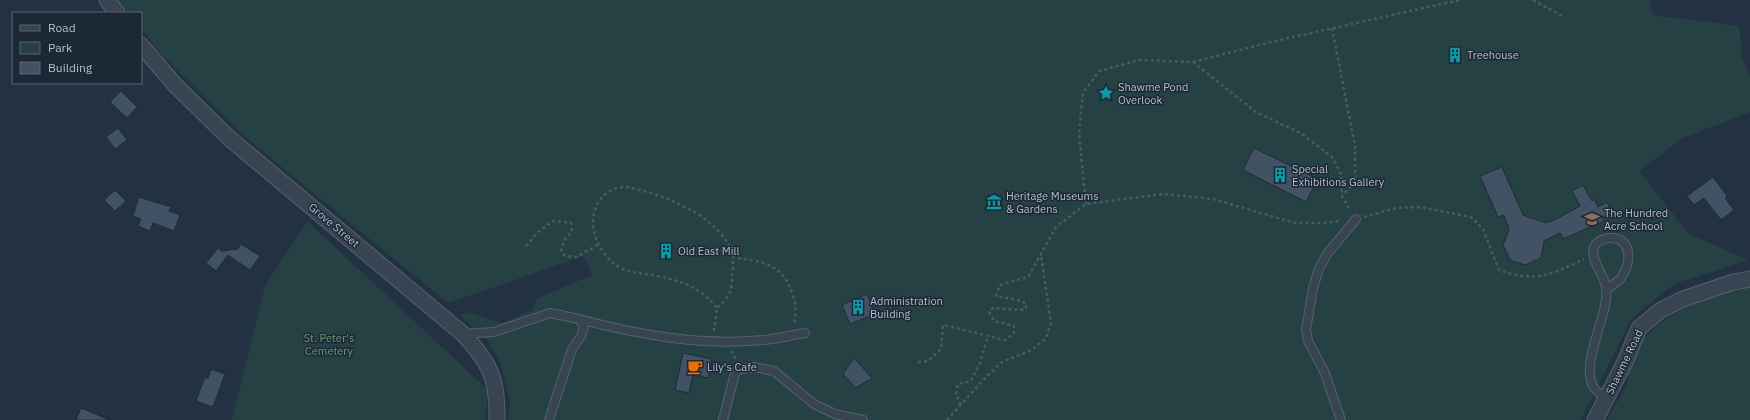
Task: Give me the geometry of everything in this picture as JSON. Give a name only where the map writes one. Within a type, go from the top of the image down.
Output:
[{"type":"street","points":[[107,0],[116,12]]},
{"type":"street","name":"Grove Street","points":[[142,46],[175,85],[229,138],[463,334],[488,364],[494,382],[497,420]]},
{"type":"street","name":"Shawme Road","points":[[1595,420],[1625,362],[1639,328],[1661,310],[1683,299],[1733,282],[1750,279]]},
{"type":"lane","points":[[1341,420],[1324,371],[1308,341],[1306,330],[1313,288],[1318,269],[1327,254],[1356,219]]},
{"type":"lane","points":[[1605,400],[1593,386],[1590,372],[1593,350],[1604,310],[1607,289],[1593,254],[1594,247],[1598,242],[1604,239],[1615,238],[1624,242],[1628,251],[1628,264],[1621,279],[1607,289]]},
{"type":"lane","points":[[463,334],[494,332],[550,313],[644,335],[724,341],[763,340],[805,333]]},
{"type":"lane","points":[[549,420],[572,349],[581,336],[584,327],[579,319]]},
{"type":"lane","points":[[723,420],[737,370],[754,366],[774,371],[814,404],[835,414],[863,420]]},
{"type":"path","points":[[1086,204],[1079,134],[1083,93],[1099,71],[1139,60],[1193,62],[1332,28],[1460,0]]},
{"type":"path","points":[[1533,0],[1564,17]]},
{"type":"path","points":[[1332,28],[1355,146],[1355,182],[1342,196]]},
{"type":"path","points":[[1193,62],[1256,112],[1302,134],[1332,157],[1341,174],[1342,196],[1356,219]]},
{"type":"path","points":[[717,308],[709,298],[692,287],[672,280],[630,272],[612,262],[598,245],[593,225],[596,206],[608,190],[622,186],[669,198],[699,216],[718,230],[731,248],[733,266],[730,292],[717,308],[714,330],[724,341],[743,369]]},
{"type":"path","points":[[918,362],[928,361],[941,349],[943,325],[1005,340],[1014,333],[1014,326],[994,321],[989,312],[993,308],[1024,310],[1027,305],[1022,301],[996,296],[1000,285],[1028,276],[1056,226],[1086,204],[1162,194],[1213,199],[1295,223],[1324,224],[1356,219],[1396,208],[1420,207],[1471,217],[1483,229],[1499,270],[1516,276],[1538,277],[1551,273],[1593,254]]},
{"type":"path","points":[[526,246],[536,234],[554,221],[571,223],[572,231],[564,241],[561,251],[565,256],[576,257],[598,245]]},
{"type":"path","points":[[948,420],[986,377],[1002,362],[1032,350],[1046,338],[1051,323],[1041,254]]},
{"type":"path","points":[[732,257],[756,261],[776,268],[789,281],[796,303],[794,322],[787,336]]},
{"type":"path","points":[[961,405],[956,394],[958,384],[971,381],[980,363],[988,336]]},
{"type":"green space","name":"Heritage Museums & Gardens","points":[[118,0],[1650,0],[1652,15],[1739,26],[1742,57],[1750,75],[1750,112],[1683,138],[1639,171],[1689,234],[1748,260],[1674,284],[1632,318],[1581,420],[508,420],[510,401],[500,362],[488,341],[460,315],[469,312],[501,323],[533,310],[536,299],[592,275],[584,256],[448,303],[244,136],[161,54],[142,29],[142,12],[128,12]]},
{"type":"green space","name":"St. Peter's Cemetery","points":[[307,221],[488,390],[485,420],[232,420],[265,286]]},
{"type":"green space","points":[[1750,286],[1750,420],[1607,420],[1627,384],[1630,365],[1642,340],[1659,324],[1684,308],[1713,296],[1738,288]]},
{"type":"building","points":[[121,91],[137,107],[127,118],[110,102]]},
{"type":"building","points":[[118,128],[127,140],[115,149],[106,137]]},
{"type":"building","name":"Special Exhibitions Gallery","points":[[1254,148],[1318,179],[1306,202],[1243,170]]},
{"type":"building","points":[[1502,167],[1523,215],[1546,223],[1554,220],[1580,206],[1572,191],[1583,185],[1592,201],[1594,199],[1598,207],[1607,202],[1612,213],[1602,218],[1604,221],[1563,239],[1560,233],[1544,241],[1541,258],[1525,265],[1510,260],[1503,245],[1509,229],[1504,215],[1498,217],[1480,176]]},
{"type":"building","points":[[1713,177],[1727,196],[1725,198],[1734,210],[1721,220],[1704,198],[1694,205],[1687,196]]},
{"type":"building","points":[[115,190],[126,201],[115,211],[104,200]]},
{"type":"building","points":[[139,197],[171,207],[169,211],[180,215],[174,231],[153,223],[150,231],[138,226],[141,219],[133,216]]},
{"type":"building","name":"Old East Mill","points":[[664,243],[674,249],[667,260],[658,254]]},
{"type":"building","points":[[241,244],[260,256],[250,270],[228,255],[216,271],[206,263],[218,248],[222,251],[238,249]]},
{"type":"building","name":"Administration Building","points":[[867,294],[875,314],[850,324],[842,305]]},
{"type":"building","name":"Lily's Cafe","points":[[683,353],[712,359],[708,378],[693,375],[689,393],[675,390]]},
{"type":"building","points":[[854,358],[872,378],[856,388],[843,374]]},
{"type":"building","points":[[211,369],[225,374],[213,407],[196,401],[205,377],[208,379]]},
{"type":"building","points":[[81,408],[110,420],[76,420]]},
{"type":"place","name":"Treehouse","points":[[1455,55]]},
{"type":"place","name":"Shawme Pond Overlook","points":[[1106,93]]},
{"type":"place","name":"Special Exhibitions Gallery","points":[[1280,175]]},
{"type":"place","name":"Heritage Museums & Gardens","points":[[994,202]]},
{"type":"place","name":"The Hundred Acre School","points":[[1592,219]]},
{"type":"place","name":"Old East Mill","points":[[666,251]]},
{"type":"place","name":"Administration Building","points":[[858,307]]},
{"type":"place","name":"Lily's Cafe","points":[[695,367]]}]
